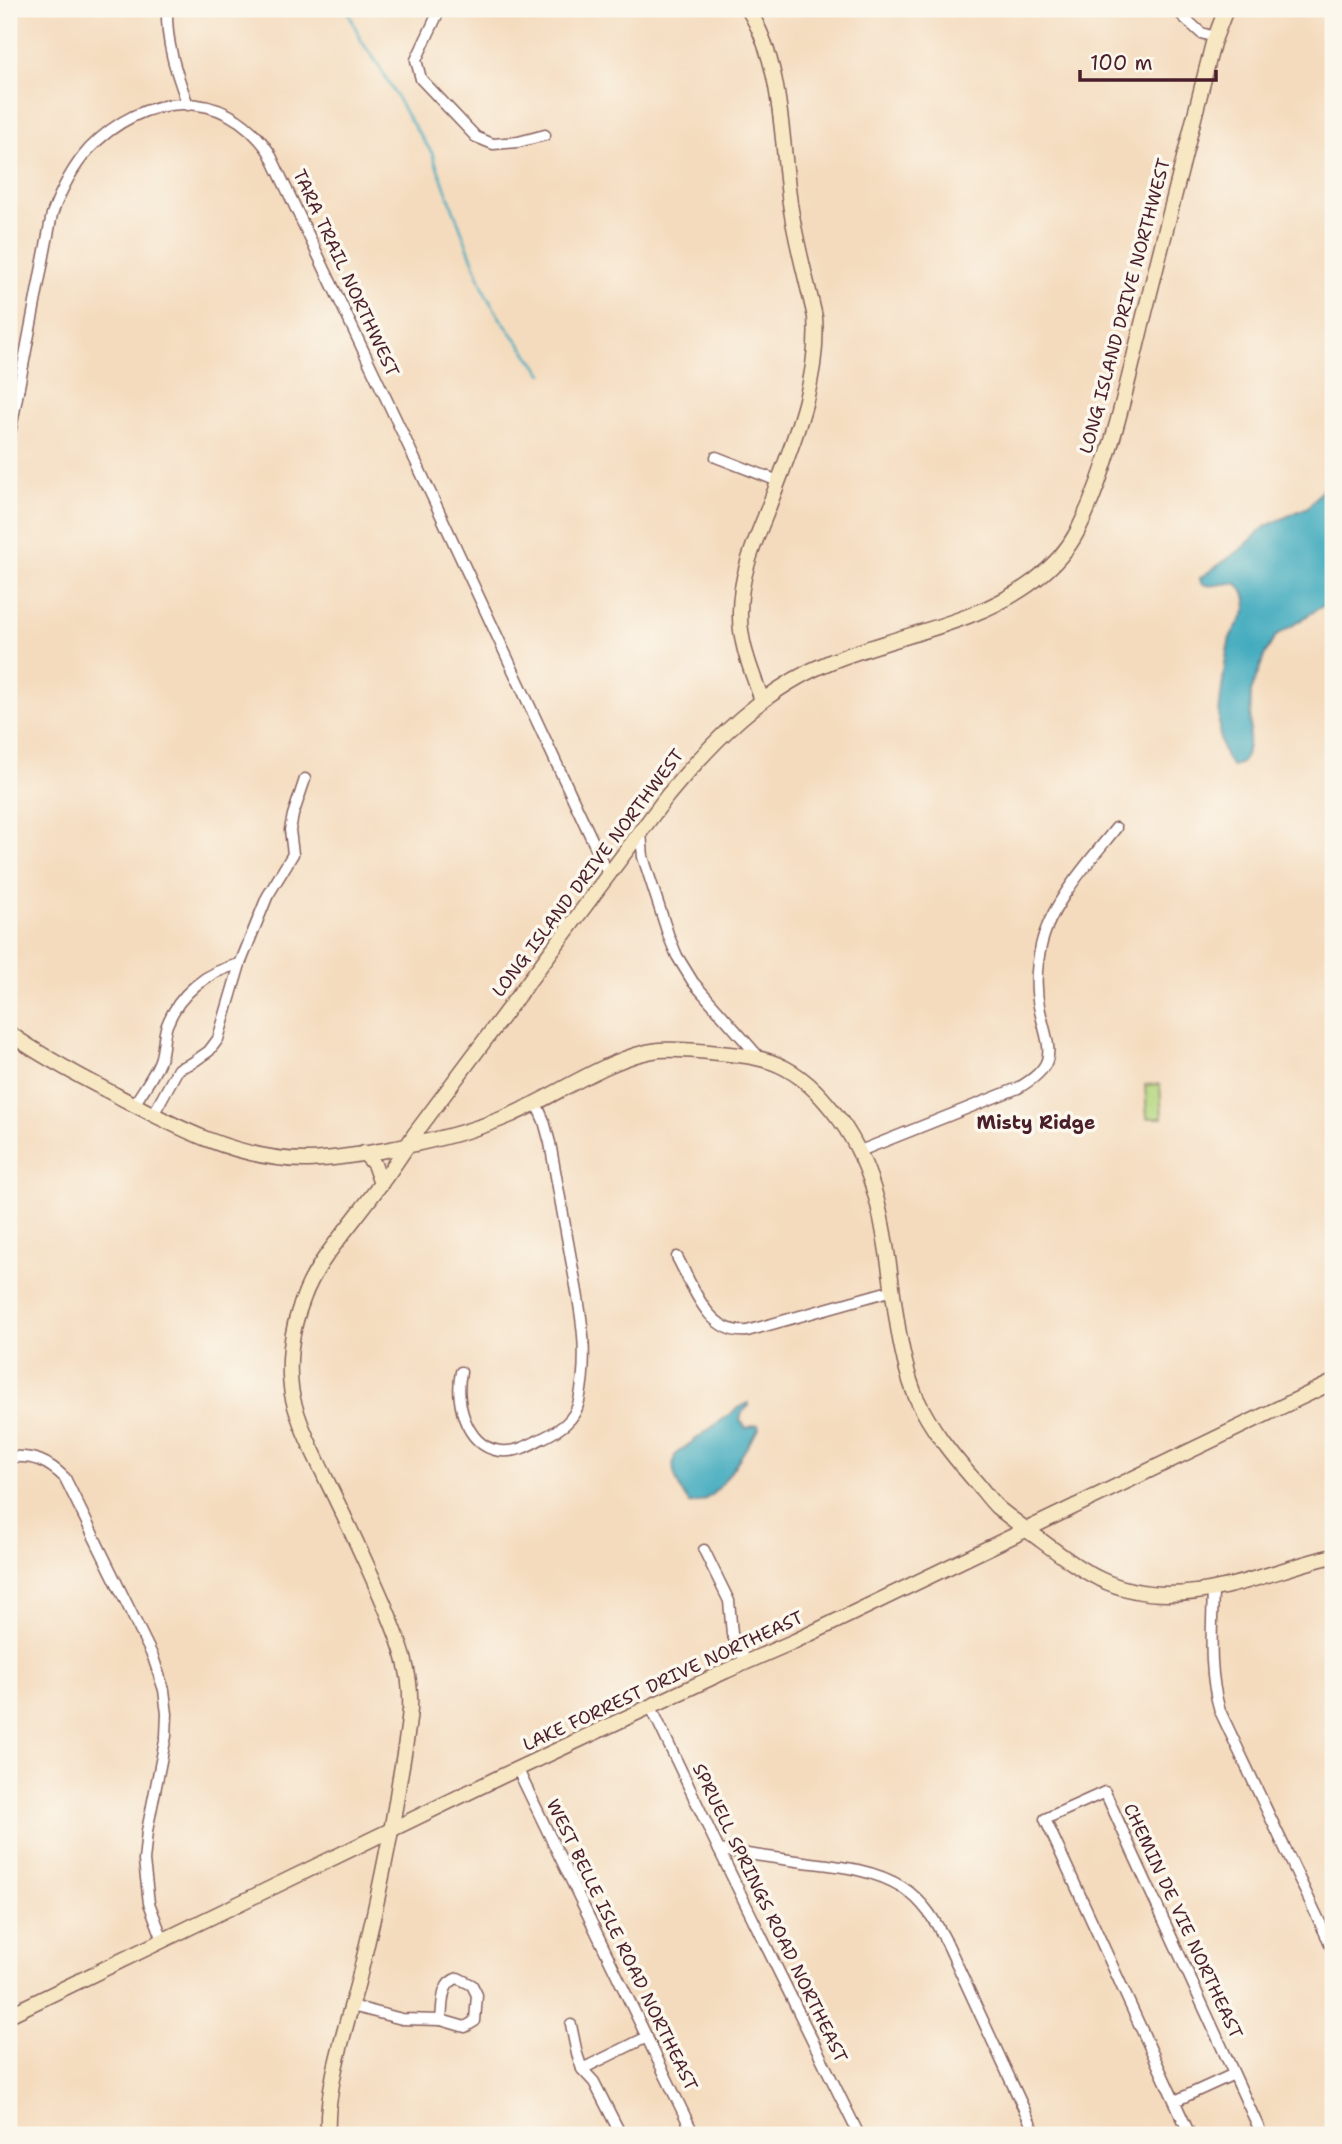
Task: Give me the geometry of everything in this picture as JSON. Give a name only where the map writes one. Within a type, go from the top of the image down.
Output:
[{"type":"street","points":[[167,9],[166,31],[188,105]]},
{"type":"street","points":[[440,9],[416,60],[421,79],[476,137],[493,144],[518,142],[545,135]]},
{"type":"street","points":[[748,9],[762,38],[776,89],[789,200],[815,326],[813,372],[792,443],[748,560],[741,588],[742,638],[762,700]]},
{"type":"street","points":[[1175,9],[1201,33],[1215,37]]},
{"type":"street","name":"LONG ISLAND DRIVE NORTHWEST","points":[[328,2135],[330,2097],[382,1885],[393,1828],[410,1709],[410,1685],[407,1663],[376,1585],[304,1431],[293,1400],[290,1364],[296,1322],[312,1279],[325,1256],[668,794],[726,731],[762,700],[794,679],[828,663],[989,607],[1033,582],[1062,554],[1085,515],[1124,396],[1215,37],[1226,9]]},
{"type":"street","name":"TARA TRAIL NORTHWEST","points":[[9,439],[52,214],[60,192],[73,170],[89,149],[108,132],[128,118],[149,110],[170,105],[188,105],[216,109],[232,115],[253,131],[269,152],[609,876]]},
{"type":"street","points":[[716,457],[778,481]]},
{"type":"street","points":[[153,1115],[178,1069],[209,1051],[218,1039],[240,964],[267,897],[293,853],[291,823],[305,779]]},
{"type":"street","points":[[860,1151],[1018,1088],[1041,1071],[1047,1060],[1049,1046],[1037,986],[1041,944],[1058,906],[1116,828]]},
{"type":"street","points":[[641,832],[643,857],[677,956],[693,982],[759,1057]]},
{"type":"street","points":[[135,1105],[161,1058],[167,1025],[181,999],[209,976],[240,964]]},
{"type":"street","points":[[9,1033],[65,1069],[153,1115],[230,1147],[274,1158],[323,1159],[364,1153],[407,1146],[478,1128],[536,1103],[623,1059],[647,1052],[668,1050],[759,1057],[788,1070],[814,1089],[832,1109],[860,1151],[877,1195],[907,1373],[915,1395],[926,1416],[960,1465],[997,1506],[1087,1574],[1115,1586],[1139,1592],[1189,1594],[1332,1560]]},
{"type":"street","points":[[161,1058],[178,1069]]},
{"type":"street","points":[[461,1372],[458,1395],[463,1417],[478,1440],[496,1450],[519,1450],[557,1431],[571,1419],[579,1403],[585,1359],[583,1327],[550,1143],[536,1103]]},
{"type":"street","points":[[364,1153],[374,1164],[381,1184]]},
{"type":"street","points":[[677,1256],[709,1316],[719,1325],[733,1331],[747,1331],[892,1290]]},
{"type":"street","name":"LAKE FORREST DRIVE NORTHEAST","points":[[9,2015],[393,1828],[794,1642],[1333,1382]]},
{"type":"street","points":[[9,1457],[39,1459],[65,1478],[160,1673],[167,1714],[166,1736],[147,1831],[144,1861],[149,1903],[163,1940]]},
{"type":"street","points":[[704,1550],[729,1601],[732,1634],[746,1662]]},
{"type":"street","points":[[1213,1590],[1212,1671],[1220,1711],[1333,1951]]},
{"type":"street","name":"SPRUELL SPRINGS ROAD NORTHEAST","points":[[651,1707],[859,2135]]},
{"type":"street","name":"WEST BELLE ISLE ROAD NORTHEAST","points":[[518,1770],[694,2135]]},
{"type":"street","name":"CHEMIN DE VIE NORTHEAST","points":[[1191,2135],[1045,1819],[1105,1792],[1262,2135]]},
{"type":"street","points":[[719,1850],[869,1873],[901,1886],[921,1902],[948,1945],[1036,2135]]},
{"type":"street","points":[[352,2006],[402,2018],[441,2020],[461,2027],[472,2024],[476,2016],[477,1995],[472,1985],[458,1978],[450,1980],[445,1986],[441,2020]]},
{"type":"street","points":[[571,2025],[582,2069],[594,2082],[621,2135]]},
{"type":"street","points":[[582,2069],[647,2037]]},
{"type":"street","points":[[1175,2101],[1234,2074]]},
{"type":"green space","points":[[1160,1084],[1162,1118],[1147,1118],[1145,1085]]},
{"type":"water","points":[[1333,467],[1333,599],[1275,637],[1265,654],[1251,692],[1250,732],[1246,756],[1241,763],[1232,767],[1222,747],[1219,714],[1229,644],[1245,613],[1246,599],[1238,584],[1206,585],[1201,583],[1200,578],[1239,551],[1266,526],[1308,507],[1323,489]]},
{"type":"water","points":[[748,1403],[749,1406],[742,1412],[740,1420],[746,1428],[758,1425],[759,1429],[719,1487],[700,1502],[689,1503],[674,1473],[676,1454]]},
{"type":"waterway","points":[[347,9],[362,42],[432,153],[486,295],[500,318],[543,374]]},
{"type":"district","name":"Misty Ridge","points":[[1036,1122]]}]
